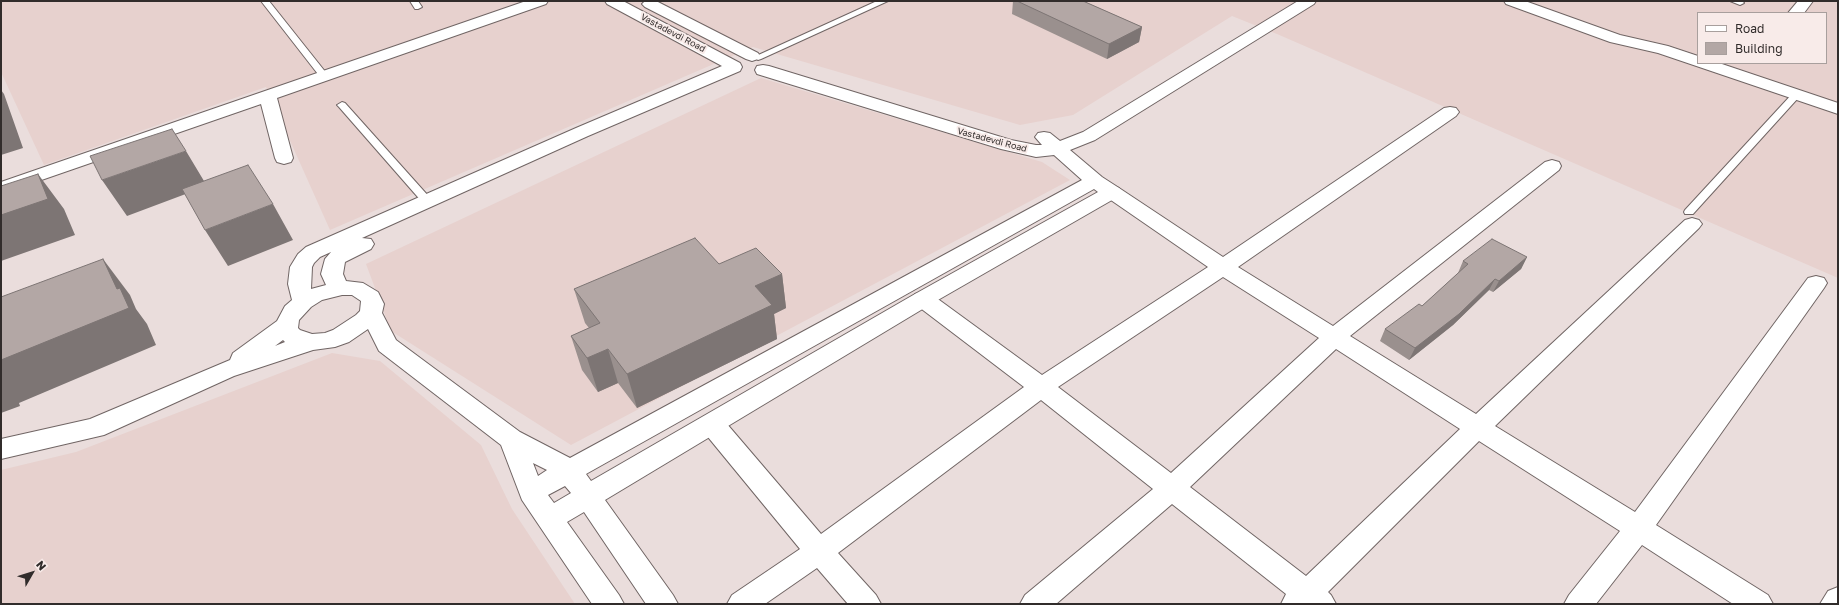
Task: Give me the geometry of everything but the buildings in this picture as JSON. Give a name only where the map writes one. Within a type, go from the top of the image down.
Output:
[{"type":"street","points":[[1,188],[541,1]]},
{"type":"street","name":"Vastadevdi Road","points":[[612,1],[737,68]]},
{"type":"street","name":"Vastadevdi Road","points":[[644,1],[760,61],[1007,145],[1036,151],[1065,133],[1079,127],[1289,1]]},
{"type":"street","name":"Vastadevdi Road","points":[[1051,143],[1074,144],[1096,132],[1309,1]]},
{"type":"street","points":[[1511,1],[1616,39],[1662,49],[1697,61]]},
{"type":"street","points":[[1797,12],[1806,1]]},
{"type":"street","points":[[303,302],[299,284],[301,267],[305,259],[313,252],[427,201],[737,68],[753,73],[760,61]]},
{"type":"street","points":[[1707,64],[1838,109]]},
{"type":"street","points":[[1746,78],[1757,64]]},
{"type":"street","points":[[338,288],[332,274],[335,259],[344,253],[737,68]]},
{"type":"street","points":[[268,95],[284,158]]},
{"type":"street","points":[[742,604],[819,551],[1041,387],[1223,268],[1450,112]]},
{"type":"street","points":[[1051,143],[1103,186],[1223,268],[1758,604]]},
{"type":"street","points":[[1035,604],[1171,489],[1333,338],[1552,166]]},
{"type":"street","points":[[550,518],[923,300],[1103,186]]},
{"type":"street","points":[[531,492],[569,470],[1103,186]]},
{"type":"street","points":[[923,300],[1041,387],[1171,489],[1308,600],[1477,428],[1691,218]]},
{"type":"street","points":[[1579,604],[1638,529],[1816,282]]},
{"type":"street","points":[[338,288],[355,288],[364,292],[370,297],[373,304],[371,313],[364,321],[341,336],[327,341],[312,342],[300,340],[292,336],[287,329],[293,311],[303,302],[315,295],[338,288]]},
{"type":"street","points":[[371,313],[387,346]]},
{"type":"street","points":[[226,370],[288,324]]},
{"type":"street","points":[[341,336],[387,346],[511,439],[569,470],[663,604]]},
{"type":"street","points":[[1,449],[95,428],[226,370],[312,342]]},
{"type":"street","points":[[712,424],[819,551],[866,604]]},
{"type":"street","points":[[511,439],[531,492],[609,604]]},
{"type":"street","points":[[1835,604],[1838,600]]},
{"type":"lane","points":[[265,1],[324,76]]},
{"type":"lane","points":[[760,61],[884,1]]},
{"type":"lane","points":[[1691,218],[1796,95]]},
{"type":"lane","points":[[342,105],[427,201]]},
{"type":"shaded area","points":[[1,1],[1838,1],[1838,278],[1277,34],[1232,16],[1073,115],[1020,125],[753,47],[330,230],[266,87],[44,165],[1,72]]},
{"type":"shaded area","points":[[761,78],[1042,162],[1070,180],[571,445],[391,331],[366,264]]},
{"type":"shaded area","points":[[332,353],[380,361],[481,445],[512,509],[575,604],[1,604],[1,470],[76,452]]}]
